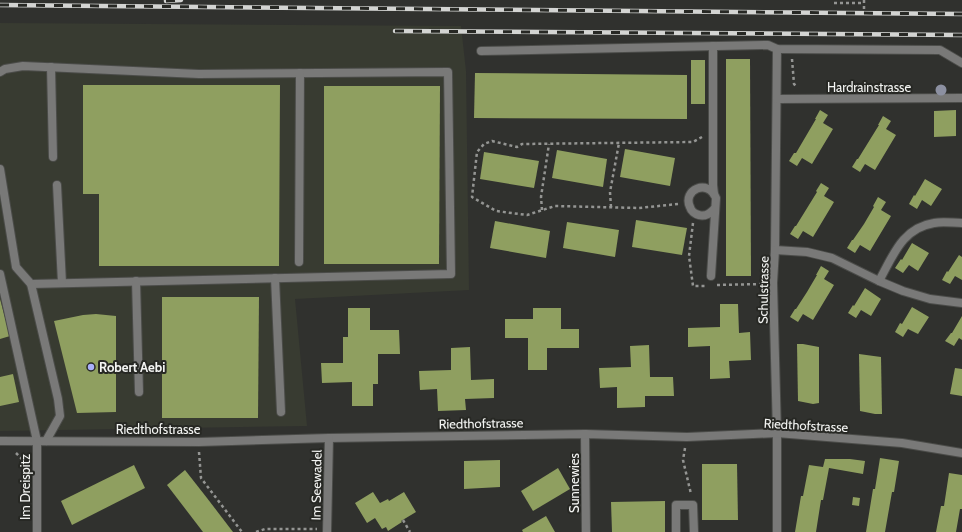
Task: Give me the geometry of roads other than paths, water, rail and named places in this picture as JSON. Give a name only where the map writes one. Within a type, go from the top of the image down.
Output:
[{"type":"street","points":[[481,51],[768,45],[777,49],[940,50],[962,63]]},
{"type":"street","points":[[711,276],[716,203],[713,185],[714,46]]},
{"type":"street","name":"Schulstrasse","points":[[777,49],[775,250],[773,283],[777,433],[777,532]]},
{"type":"street","points":[[0,72],[5,69],[23,66],[199,74],[448,72],[451,274],[31,284]]},
{"type":"street","points":[[51,67],[53,156]]},
{"type":"street","points":[[300,73],[300,262]]},
{"type":"street","name":"Hardrainstrasse","points":[[777,99],[962,98]]},
{"type":"street","points":[[0,169],[16,267],[31,284],[58,399],[60,416],[42,441]]},
{"type":"street","points":[[57,185],[62,283]]},
{"type":"street","points":[[714,194],[708,188],[699,188],[692,192],[689,196],[688,205],[694,213],[698,215],[708,214],[715,208]]},
{"type":"street","points":[[879,282],[901,241],[911,232],[921,226],[935,222],[962,223]]},
{"type":"street","points":[[775,250],[806,252],[832,258],[879,282],[903,291],[930,299],[962,303]]},
{"type":"street","name":"Im Dreispitz","points":[[0,274],[42,441],[37,532]]},
{"type":"street","points":[[275,278],[281,412]]},
{"type":"street","points":[[136,281],[139,392]]},
{"type":"street","name":"Riedthofstrasse","points":[[0,441],[199,442],[328,438],[586,434],[687,437],[777,433],[902,443],[962,453]]},
{"type":"street","name":"Sunnewies","points":[[586,434],[586,532]]},
{"type":"street","name":"Im Seewadel","points":[[327,531],[328,438]]},
{"type":"street","points":[[676,532],[676,505],[693,504],[694,532]]},
{"type":"railway","points":[[166,1],[181,0]]},
{"type":"railway","points":[[0,5],[962,14]]},
{"type":"railway","points":[[395,31],[962,35]]},
{"type":"place","name":"Robert Aebi","points":[[91,367]]}]
